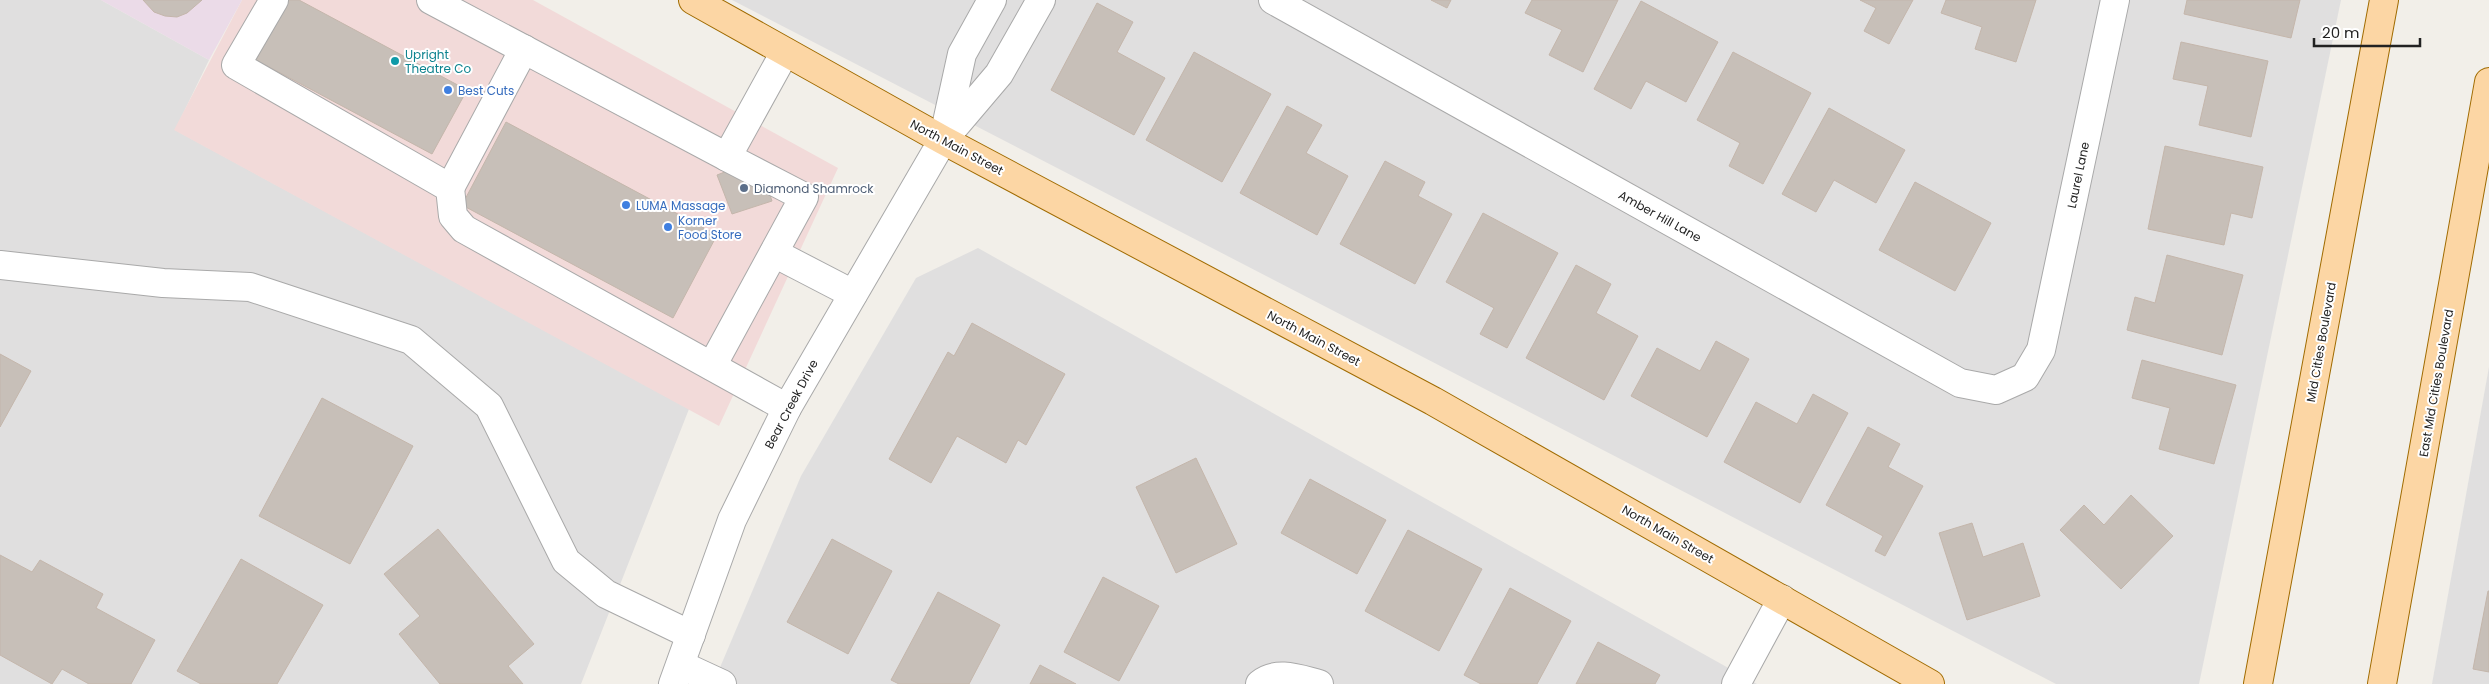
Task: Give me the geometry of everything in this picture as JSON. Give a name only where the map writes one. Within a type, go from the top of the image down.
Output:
[{"type":"main road","name":"North Main Street","points":[[693,0],[943,140],[1433,401],[1930,684]]},
{"type":"main road","name":"Mid Cities Boulevard","points":[[2258,684],[2384,0]]},
{"type":"main road","name":"East Mid Cities Boulevard","points":[[2382,684],[2489,82]]},
{"type":"street","points":[[274,0],[236,65],[450,188]]},
{"type":"street","points":[[431,0],[804,197],[712,366]]},
{"type":"street","name":"Bear Creek Drive","points":[[943,140],[962,54],[992,0]]},
{"type":"street","name":"Bear Creek Drive","points":[[677,674],[732,520],[787,408],[943,140],[999,74],[1042,0]]},
{"type":"street","name":"Amber Hill Lane","points":[[1272,0],[1960,382],[1996,390],[2025,377],[2040,350]]},
{"type":"street","name":"Laurel Lane","points":[[2040,350],[2115,0]]},
{"type":"street","points":[[524,50],[450,188],[453,216],[464,229],[787,408]]},
{"type":"street","points":[[727,157],[785,52]]},
{"type":"street","points":[[774,253],[853,294]]},
{"type":"street","points":[[0,265],[163,283],[250,287],[412,340],[489,406],[566,561],[606,594],[691,635]]},
{"type":"street","points":[[1736,684],[1782,599]]},
{"type":"street","points":[[677,674],[722,684]]},
{"type":"street","points":[[1263,682],[1285,676],[1319,684]]},
{"type":"shaded area","points":[[0,0],[101,0],[209,60],[175,130],[689,409],[581,684],[0,684]]},
{"type":"shaded area","points":[[101,0],[242,0],[209,60]]},
{"type":"shaded area","points":[[242,0],[533,0],[838,168],[719,426],[174,130]]},
{"type":"shaded area","points":[[732,0],[2341,0],[2199,684],[2056,684]]},
{"type":"shaded area","points":[[978,248],[1757,684],[713,684],[801,476],[916,278]]},
{"type":"shaded area","points":[[2489,367],[2489,684],[2432,684]]},
{"type":"building","points":[[143,0],[202,0],[187,13],[177,17],[165,16],[154,12]]},
{"type":"building","points":[[288,0],[299,0],[467,90],[432,154],[256,60]]},
{"type":"building","points":[[1431,0],[1451,0],[1447,8]]},
{"type":"building","points":[[1532,0],[1618,0],[1583,72],[1549,55],[1562,30],[1525,13]]},
{"type":"building","points":[[1860,0],[1913,0],[1889,44],[1864,31],[1876,8]]},
{"type":"building","points":[[1946,0],[2036,0],[2016,62],[1975,49],[1982,27],[1941,13]]},
{"type":"building","points":[[2187,0],[2300,0],[2291,38],[2184,14]]},
{"type":"building","points":[[1641,1],[1718,42],[1686,102],[1646,81],[1631,109],[1594,89]]},
{"type":"building","points":[[1097,3],[1133,22],[1117,52],[1165,78],[1134,135],[1051,90]]},
{"type":"building","points":[[2181,42],[2268,61],[2251,137],[2199,125],[2208,86],[2173,79]]},
{"type":"building","points":[[1194,52],[1271,94],[1222,182],[1146,140]]},
{"type":"building","points":[[1733,52],[1811,93],[1763,184],[1729,166],[1740,143],[1697,120]]},
{"type":"building","points":[[1287,106],[1322,125],[1306,153],[1348,176],[1317,235],[1240,193]]},
{"type":"building","points":[[1829,108],[1905,150],[1876,203],[1834,180],[1816,212],[1782,194]]},
{"type":"building","points":[[506,122],[717,235],[673,318],[462,205]]},
{"type":"building","points":[[2165,146],[2263,167],[2252,218],[2231,213],[2224,245],[2148,229]]},
{"type":"building","name":"Diamond Shamrock","points":[[758,159],[772,201],[732,214],[717,175]]},
{"type":"building","points":[[1385,161],[1425,182],[1418,196],[1452,214],[1415,284],[1340,244]]},
{"type":"building","points":[[1915,182],[1991,223],[1955,291],[1879,250]]},
{"type":"building","points":[[1483,213],[1558,253],[1507,348],[1480,334],[1494,308],[1446,282]]},
{"type":"building","points":[[2167,255],[2243,275],[2222,355],[2127,330],[2135,297],[2155,303]]},
{"type":"building","points":[[1576,265],[1611,284],[1596,313],[1638,336],[1604,400],[1526,358]]},
{"type":"building","points":[[972,323],[1065,374],[1026,445],[1018,440],[1006,463],[957,436],[931,483],[889,459],[948,352],[954,356]]},
{"type":"building","points":[[1716,341],[1749,359],[1707,437],[1631,396],[1657,348],[1700,371]]},
{"type":"building","points":[[0,354],[31,371],[0,427]]},
{"type":"building","points":[[2142,360],[2236,385],[2214,464],[2159,449],[2170,408],[2132,398]]},
{"type":"building","points":[[1813,394],[1848,413],[1800,503],[1724,462],[1756,402],[1797,424]]},
{"type":"building","points":[[322,398],[413,446],[350,564],[259,516]]},
{"type":"building","points":[[1868,427],[1900,444],[1888,467],[1923,486],[1885,556],[1875,551],[1883,536],[1826,505]]},
{"type":"building","points":[[1196,458],[1237,544],[1176,573],[1136,487]]},
{"type":"building","points":[[1310,479],[1386,520],[1357,574],[1281,533]]},
{"type":"building","points":[[2131,495],[2173,536],[2121,589],[2060,530],[2084,505],[2104,525]]},
{"type":"building","points":[[1972,523],[1983,557],[2023,543],[2040,596],[1967,620],[1939,533]]},
{"type":"building","points":[[438,529],[534,644],[508,666],[523,684],[440,684],[399,634],[420,616],[384,574]]},
{"type":"building","points":[[1408,530],[1482,569],[1439,651],[1365,611]]},
{"type":"building","points":[[832,539],[892,571],[848,654],[787,622]]},
{"type":"building","points":[[0,555],[32,572],[40,560],[103,594],[96,608],[155,640],[131,684],[89,684],[62,669],[52,684],[0,655]]},
{"type":"building","points":[[241,559],[323,605],[277,684],[201,684],[177,671]]},
{"type":"building","points":[[1103,577],[1159,606],[1119,681],[1064,652]]},
{"type":"building","points":[[1510,588],[1571,621],[1537,684],[1481,684],[1464,675]]},
{"type":"building","points":[[2489,591],[2489,672],[2473,669]]},
{"type":"building","points":[[938,592],[1000,625],[969,684],[899,684],[891,680]]},
{"type":"building","points":[[1598,642],[1660,675],[1655,684],[1576,684]]},
{"type":"building","points":[[1040,665],[1076,684],[1030,684]]},
{"type":"place","name":"Upright Theatre Co","points":[[395,61]]},
{"type":"place","name":"Best Cuts","points":[[448,90]]},
{"type":"place","name":"Diamond Shamrock","points":[[744,188]]},
{"type":"place","name":"LUMA Massage","points":[[626,205]]},
{"type":"place","name":"Korner Food Store","points":[[668,227]]}]
